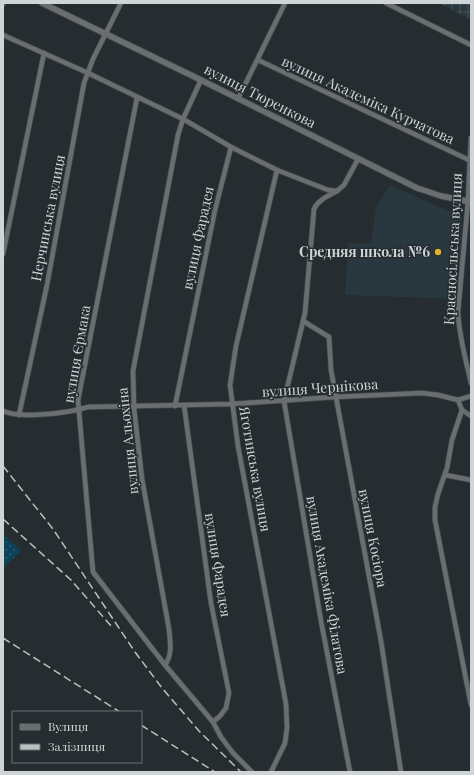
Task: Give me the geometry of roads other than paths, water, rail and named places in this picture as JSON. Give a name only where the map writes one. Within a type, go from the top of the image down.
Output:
[{"type":"street","name":"вулиця Тюренкова","points":[[42,3],[201,80],[417,188],[441,196],[470,202]]},
{"type":"street","name":"Нерчинська вулиця","points":[[19,415],[47,285],[84,83],[105,33],[121,3]]},
{"type":"street","points":[[238,99],[285,3]]},
{"type":"street","points":[[386,3],[471,45]]},
{"type":"street","points":[[3,35],[88,73],[182,119],[231,147],[277,170],[328,190],[337,191]]},
{"type":"street","points":[[3,254],[44,53]]},
{"type":"street","name":"вулиця Академіка Курчатова","points":[[258,60],[469,160]]},
{"type":"street","name":"вулиця Альохіна","points":[[165,665],[170,659],[171,650],[169,629],[142,479],[133,382],[135,361],[178,134],[182,119],[201,80]]},
{"type":"street","name":"вулиця Єрмака","points":[[137,98],[79,391],[78,410],[93,572],[165,665]]},
{"type":"street","name":"Красносільська вулиця","points":[[471,138],[469,160],[470,202],[458,326],[471,383]]},
{"type":"street","name":"вулиця Фарадея","points":[[175,406],[215,210],[231,147]]},
{"type":"street","points":[[284,401],[303,320],[313,218],[316,204],[344,185],[358,159]]},
{"type":"street","name":"Яготинська вулиця","points":[[271,772],[285,743],[287,728],[286,704],[240,454],[232,404],[231,380],[236,346],[277,170]]},
{"type":"street","name":"вулиця Косіора","points":[[303,320],[329,337],[329,358],[335,396],[381,641],[401,772]]},
{"type":"street","name":"вулиця Чернікова","points":[[3,411],[19,415],[78,410],[88,407],[232,404],[335,396],[422,393],[458,400]]},
{"type":"street","points":[[471,396],[458,400],[462,410],[471,416]]},
{"type":"street","name":"вулиця Академіка Філатова","points":[[284,401],[321,621],[350,772]]},
{"type":"street","name":"вулиця Фарадея","points":[[184,405],[211,603],[229,693],[226,708],[213,722]]},
{"type":"street","points":[[462,410],[452,440],[445,475],[435,507],[435,520],[471,705]]},
{"type":"street","points":[[445,475],[471,480]]},
{"type":"street","points":[[165,665],[213,722],[221,737],[233,753],[252,772]]},
{"type":"railway","points":[[3,466],[53,529],[135,652],[162,688],[199,731],[241,772]]},
{"type":"railway","points":[[3,519],[71,580],[112,627]]},
{"type":"railway","points":[[3,638],[118,711]]},
{"type":"railway","points":[[142,726],[215,772]]},
{"type":"place","name":"Средняя школа №6","points":[[438,252]]}]
